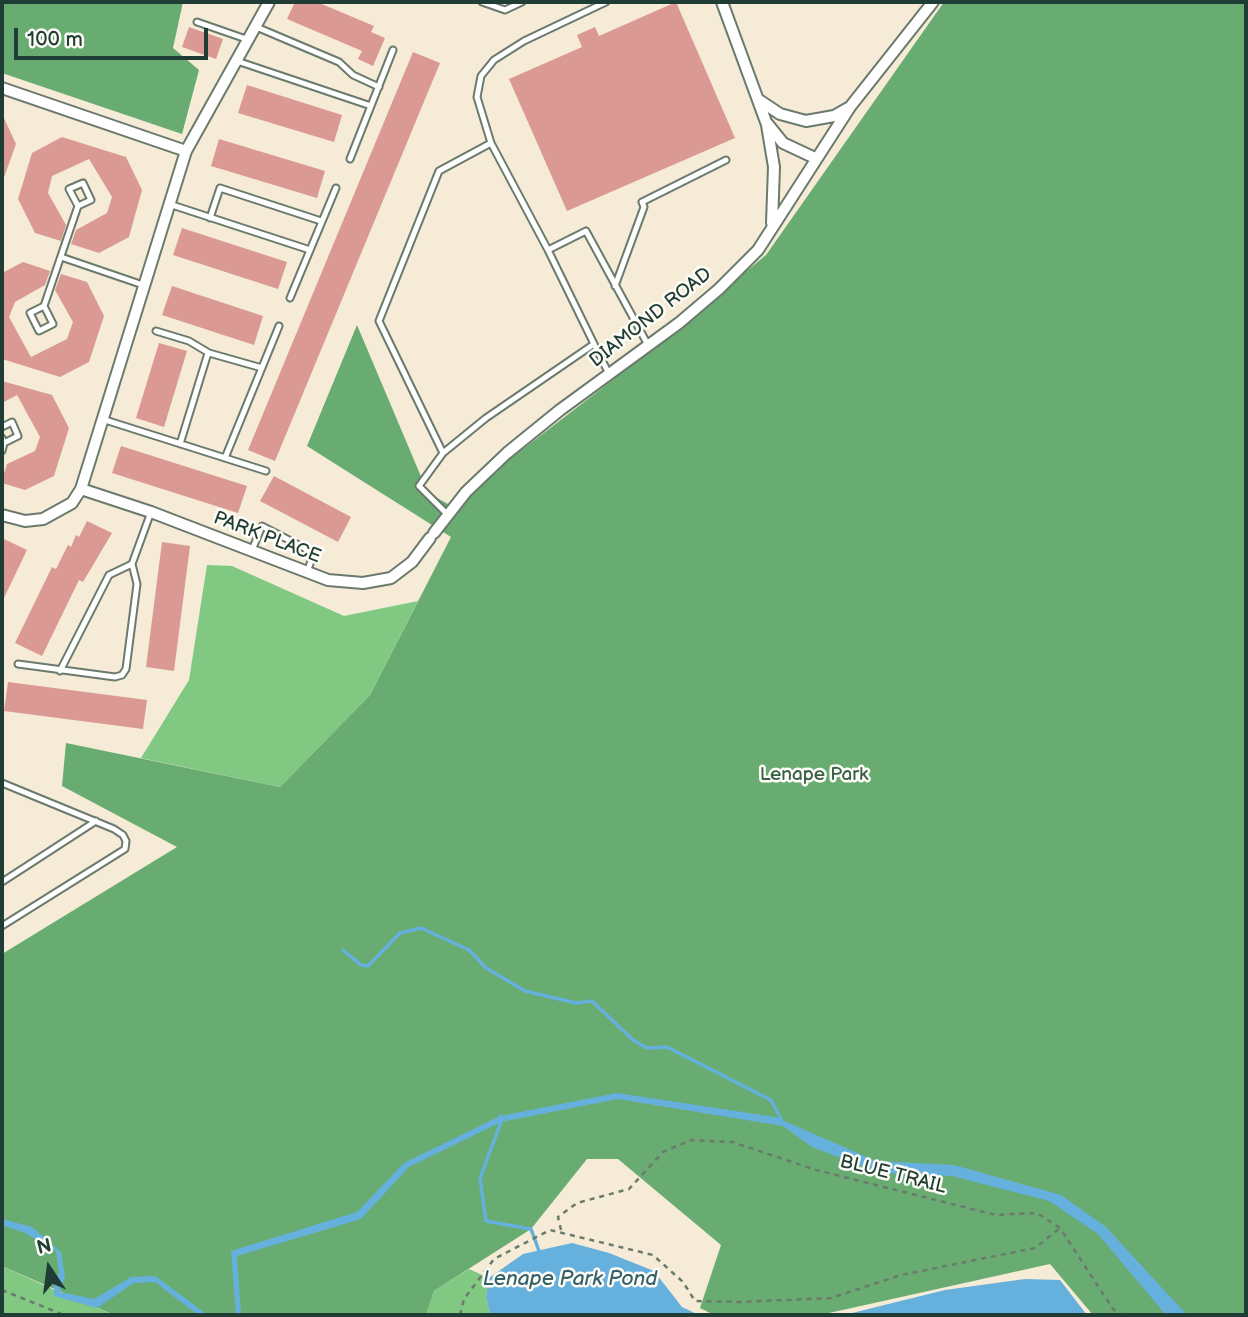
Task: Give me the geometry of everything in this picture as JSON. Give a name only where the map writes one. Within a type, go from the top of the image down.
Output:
[{"type":"street","points":[[2,515],[25,521],[43,519],[72,503],[80,489],[186,151],[234,60],[269,2]]},
{"type":"street","points":[[722,2],[766,122],[774,167],[772,227]]},
{"type":"street","name":"DIAMOND ROAD","points":[[432,535],[447,514],[507,453],[719,289],[758,250],[850,107],[933,2]]},
{"type":"street","points":[[2,88],[186,151]]},
{"type":"street","points":[[759,100],[793,120],[806,121],[834,116],[850,107]]},
{"type":"street","points":[[766,122],[783,143],[815,158]]},
{"type":"street","name":"PARK PLACE","points":[[80,489],[151,512],[328,580],[363,583],[391,578],[412,562],[432,535]]},
{"type":"lane","points":[[482,2],[505,10],[522,2]]},
{"type":"lane","points":[[606,2],[524,41],[494,60],[481,76],[477,97],[491,143],[609,374]]},
{"type":"lane","points":[[197,22],[246,40]]},
{"type":"lane","points":[[254,26],[339,62],[353,75],[379,87]]},
{"type":"lane","points":[[350,159],[393,50]]},
{"type":"lane","points":[[234,60],[371,106]]},
{"type":"lane","points":[[443,453],[379,321],[439,171],[491,143]]},
{"type":"lane","points":[[615,286],[644,207],[642,202],[726,160]]},
{"type":"lane","points":[[44,306],[53,324],[39,331],[30,313],[44,306],[78,206],[91,200],[83,183],[69,190],[78,206]]},
{"type":"lane","points":[[210,218],[220,188],[321,221]]},
{"type":"lane","points":[[290,298],[336,188]]},
{"type":"lane","points":[[169,204],[310,250]]},
{"type":"lane","points":[[548,250],[586,231],[648,345]]},
{"type":"lane","points":[[61,257],[143,285]]},
{"type":"lane","points":[[225,458],[279,326]]},
{"type":"lane","points":[[156,331],[189,341],[208,353],[262,368]]},
{"type":"lane","points":[[447,514],[419,486],[443,453],[486,418],[594,344]]},
{"type":"lane","points":[[180,444],[208,353]]},
{"type":"lane","points":[[101,419],[266,471]]},
{"type":"lane","points":[[2,427],[12,422],[19,436],[3,440],[2,450]]},
{"type":"lane","points":[[18,664],[114,677],[126,669],[137,584],[132,564],[151,512]]},
{"type":"lane","points":[[252,551],[262,526],[314,554],[307,572]]},
{"type":"lane","points":[[60,671],[109,575],[132,564]]},
{"type":"lane","points":[[2,783],[96,821],[123,835],[125,849],[2,926]]},
{"type":"lane","points":[[2,882],[96,821]]},
{"type":"path","name":"BLUE TRAIL","points":[[561,1230],[558,1217],[577,1203],[629,1189],[663,1152],[691,1140],[732,1142],[816,1170],[996,1215],[1037,1213],[1060,1228]]},
{"type":"path","points":[[460,1315],[464,1299],[494,1259],[550,1230],[561,1230],[589,1241],[653,1255],[683,1282],[695,1301],[739,1302],[831,1298],[901,1275],[1035,1248],[1060,1228],[1113,1309],[1122,1315]]},
{"type":"path","points":[[2,1290],[64,1315]]},
{"type":"green space","points":[[2,2],[183,2],[173,48],[199,70],[182,134],[2,73]]},
{"type":"green space","name":"Lenape Park","points":[[944,2],[1246,2],[1246,1315],[1093,1315],[1050,1264],[820,1315],[714,1315],[700,1308],[721,1245],[618,1159],[587,1159],[531,1229],[434,1291],[426,1315],[114,1315],[2,1266],[2,954],[177,847],[62,786],[66,743],[280,787],[370,695],[451,537],[307,446],[357,325],[428,493],[457,509],[480,482],[640,359],[766,255]]},
{"type":"green space","points":[[207,565],[232,566],[344,616],[418,601],[370,695],[280,787],[141,758],[189,680]]},
{"type":"green space","points":[[2,1266],[59,1292],[114,1315],[2,1315]]},
{"type":"green space","points":[[469,1269],[489,1278],[486,1297],[490,1315],[426,1315],[434,1291]]},
{"type":"water","points":[[617,1093],[775,1117],[876,1161],[954,1165],[1061,1195],[1106,1227],[1187,1315],[1166,1315],[1098,1234],[1049,1201],[952,1176],[879,1173],[812,1147],[783,1126],[618,1099],[501,1122],[409,1167],[361,1219],[237,1256],[241,1315],[236,1315],[231,1251],[357,1212],[404,1163],[500,1116]]},
{"type":"water","points":[[2,1219],[32,1227],[61,1252],[65,1276],[60,1292],[94,1299],[131,1277],[155,1276],[208,1315],[198,1315],[155,1282],[134,1283],[97,1308],[54,1296],[59,1272],[56,1251],[25,1233],[2,1225]]},
{"type":"water","name":"Lenape Park Pond","points":[[572,1243],[609,1253],[654,1271],[682,1307],[699,1315],[490,1315],[486,1297],[489,1278],[523,1254]]},
{"type":"water","points":[[1025,1279],[1060,1280],[1087,1315],[844,1315],[945,1290]]},
{"type":"building","points":[[295,2],[317,2],[374,26],[371,32],[385,38],[373,66],[358,59],[362,51],[287,19]]},
{"type":"building","points":[[676,2],[735,138],[567,211],[509,79],[582,47],[577,35],[595,27],[599,36]]},
{"type":"building","points":[[189,27],[223,39],[216,59],[182,47]]},
{"type":"building","points":[[413,52],[440,63],[275,461],[248,450]]},
{"type":"building","points":[[247,85],[342,115],[334,142],[238,113]]},
{"type":"building","points":[[2,114],[16,144],[3,180],[2,179]]},
{"type":"building","points":[[62,137],[126,157],[142,190],[129,237],[99,253],[71,244],[76,230],[107,213],[112,197],[89,159],[52,176],[48,193],[66,225],[61,241],[35,233],[18,199],[32,153]]},
{"type":"building","points":[[219,139],[325,171],[317,198],[211,166]]},
{"type":"building","points":[[182,228],[287,262],[278,289],[173,255]]},
{"type":"building","points":[[23,262],[50,271],[45,285],[15,302],[9,317],[31,357],[67,339],[73,322],[55,290],[61,274],[87,282],[104,316],[89,362],[60,377],[2,359],[2,273]]},
{"type":"building","points":[[172,286],[263,316],[254,345],[162,315]]},
{"type":"building","points":[[159,343],[187,351],[164,427],[136,418]]},
{"type":"building","points":[[2,381],[52,395],[69,428],[54,476],[25,490],[2,483],[2,480],[7,464],[35,451],[40,437],[17,395],[2,403]]},
{"type":"building","points":[[121,446],[247,486],[238,513],[112,473]]},
{"type":"building","points":[[274,476],[351,517],[338,542],[260,501]]},
{"type":"building","points":[[87,521],[112,533],[83,582],[79,580],[42,656],[15,643],[52,567],[56,569],[68,545],[71,547],[76,535],[79,537]]},
{"type":"building","points":[[2,538],[27,550],[2,602]]},
{"type":"building","points":[[162,542],[190,546],[174,671],[146,667]]},
{"type":"building","points":[[8,682],[147,700],[143,729],[4,711]]},
{"type":"waterway","points":[[343,950],[361,965],[368,966],[400,933],[421,928],[469,950],[486,968],[525,991],[576,1003],[592,1001],[633,1040],[647,1048],[667,1047],[771,1100],[782,1121]]},
{"type":"waterway","points":[[500,1116],[501,1122],[480,1178],[486,1221],[531,1229],[539,1251]]}]
